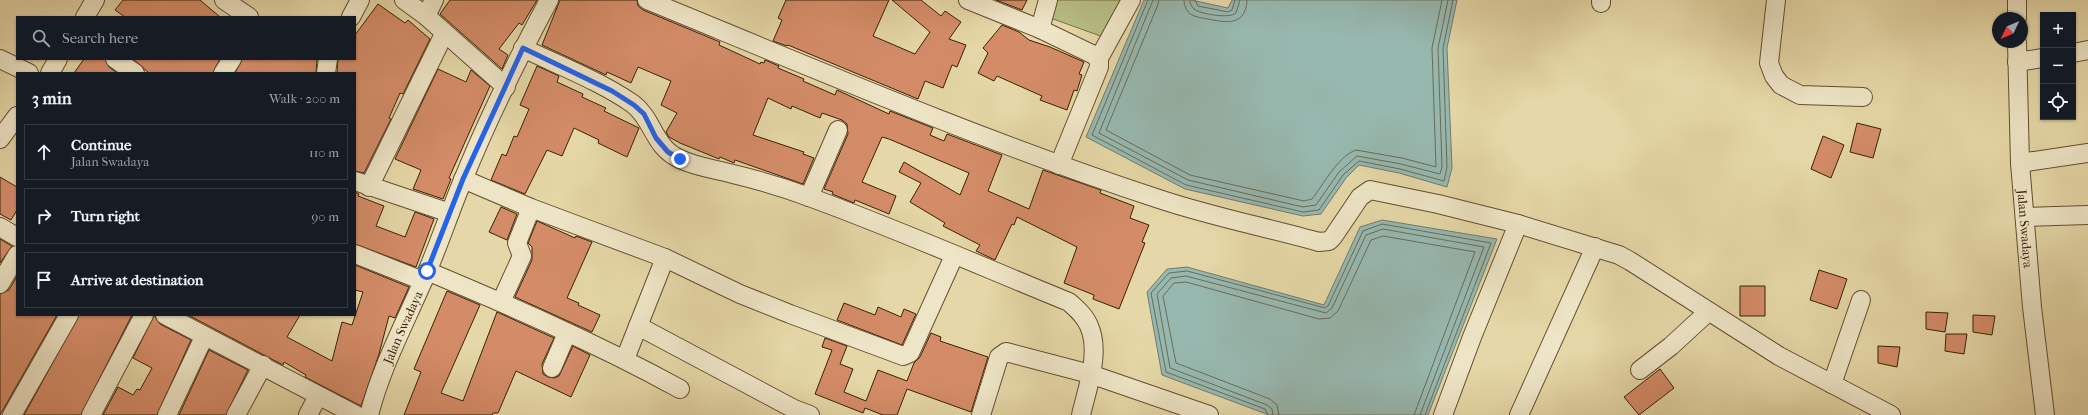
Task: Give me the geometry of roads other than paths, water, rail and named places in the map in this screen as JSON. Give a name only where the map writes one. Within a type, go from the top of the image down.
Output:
[{"type":"street","points":[[86,16],[95,0]]},
{"type":"street","points":[[224,0],[248,16]]},
{"type":"street","points":[[351,16],[360,0]]},
{"type":"street","points":[[404,0],[426,16],[444,34],[506,87]]},
{"type":"street","points":[[426,16],[434,0]]},
{"type":"street","name":"Jalan Swadaya","points":[[369,415],[373,398],[392,348],[425,276],[463,179],[523,48],[549,0]]},
{"type":"street","points":[[647,0],[860,87],[1059,165],[1158,199],[1319,242],[1329,241],[1333,237],[1360,197],[1370,190],[1446,206],[1518,224],[1595,247],[1630,261],[1779,356],[1891,415]]},
{"type":"street","points":[[968,0],[1040,29],[1090,52],[1098,60],[1099,67],[1059,165]]},
{"type":"street","points":[[1040,29],[1048,0]]},
{"type":"street","points":[[1098,60],[1131,0]]},
{"type":"street","points":[[1776,0],[1769,63],[1774,76],[1781,85],[1800,95],[1863,97]]},
{"type":"street","points":[[2017,0],[2017,12]]},
{"type":"street","points":[[444,34],[362,184],[450,213]]},
{"type":"street","points":[[523,48],[612,91],[634,105],[644,114],[656,138],[668,152],[680,159],[702,167],[733,174],[809,196],[1069,302],[1080,312],[1089,326],[1094,345],[1090,374],[1080,415]]},
{"type":"street","name":"Jalan Swadaya","points":[[2017,48],[2020,163],[2032,307],[2045,415]]},
{"type":"street","points":[[2076,52],[2088,50]]},
{"type":"street","points":[[2018,62],[2040,58]]},
{"type":"street","points":[[0,59],[27,72]]},
{"type":"street","points":[[51,72],[57,60]]},
{"type":"street","points":[[116,60],[134,72]]},
{"type":"street","points":[[224,72],[231,60]]},
{"type":"street","points":[[326,72],[328,60]]},
{"type":"street","points":[[0,139],[16,117]]},
{"type":"street","points":[[809,196],[838,130]]},
{"type":"street","points":[[2020,163],[2088,154]]},
{"type":"street","points":[[463,179],[531,208],[665,258],[740,294],[790,314],[906,356],[910,353],[954,256]]},
{"type":"street","points":[[501,302],[522,256],[517,243],[531,208]]},
{"type":"street","points":[[2025,217],[2088,215]]},
{"type":"street","points":[[1443,415],[1518,224]]},
{"type":"street","points":[[0,227],[16,236]]},
{"type":"street","points":[[1519,415],[1595,247]]},
{"type":"street","points":[[356,254],[501,302],[625,359],[680,389]]},
{"type":"street","points":[[0,284],[16,256]]},
{"type":"street","points":[[625,359],[665,258]]},
{"type":"street","points":[[1832,384],[1861,300]]},
{"type":"street","points":[[1640,370],[1671,346],[1708,312]]},
{"type":"street","points":[[12,415],[68,316]]},
{"type":"street","points":[[91,415],[143,316]]},
{"type":"street","points":[[167,316],[204,337],[263,365],[318,396],[356,415]]},
{"type":"street","points":[[638,326],[794,410],[810,415]]},
{"type":"street","points":[[552,368],[567,333]]},
{"type":"street","points":[[167,415],[204,337]]},
{"type":"street","points":[[981,415],[999,357],[1002,353],[1006,352],[1090,374],[1209,415]]},
{"type":"street","points":[[236,415],[263,365]]},
{"type":"street","points":[[308,415],[318,396]]},
{"type":"water","points":[[1144,0],[1191,0],[1228,8],[1232,0],[1457,0],[1447,48],[1452,168],[1447,187],[1399,173],[1359,165],[1346,178],[1321,214],[1303,216],[1185,189],[1086,137]]},
{"type":"water","points":[[1382,220],[1497,239],[1428,415],[1269,415],[1162,375],[1147,292],[1167,269],[1187,267],[1324,305],[1360,227]]}]
